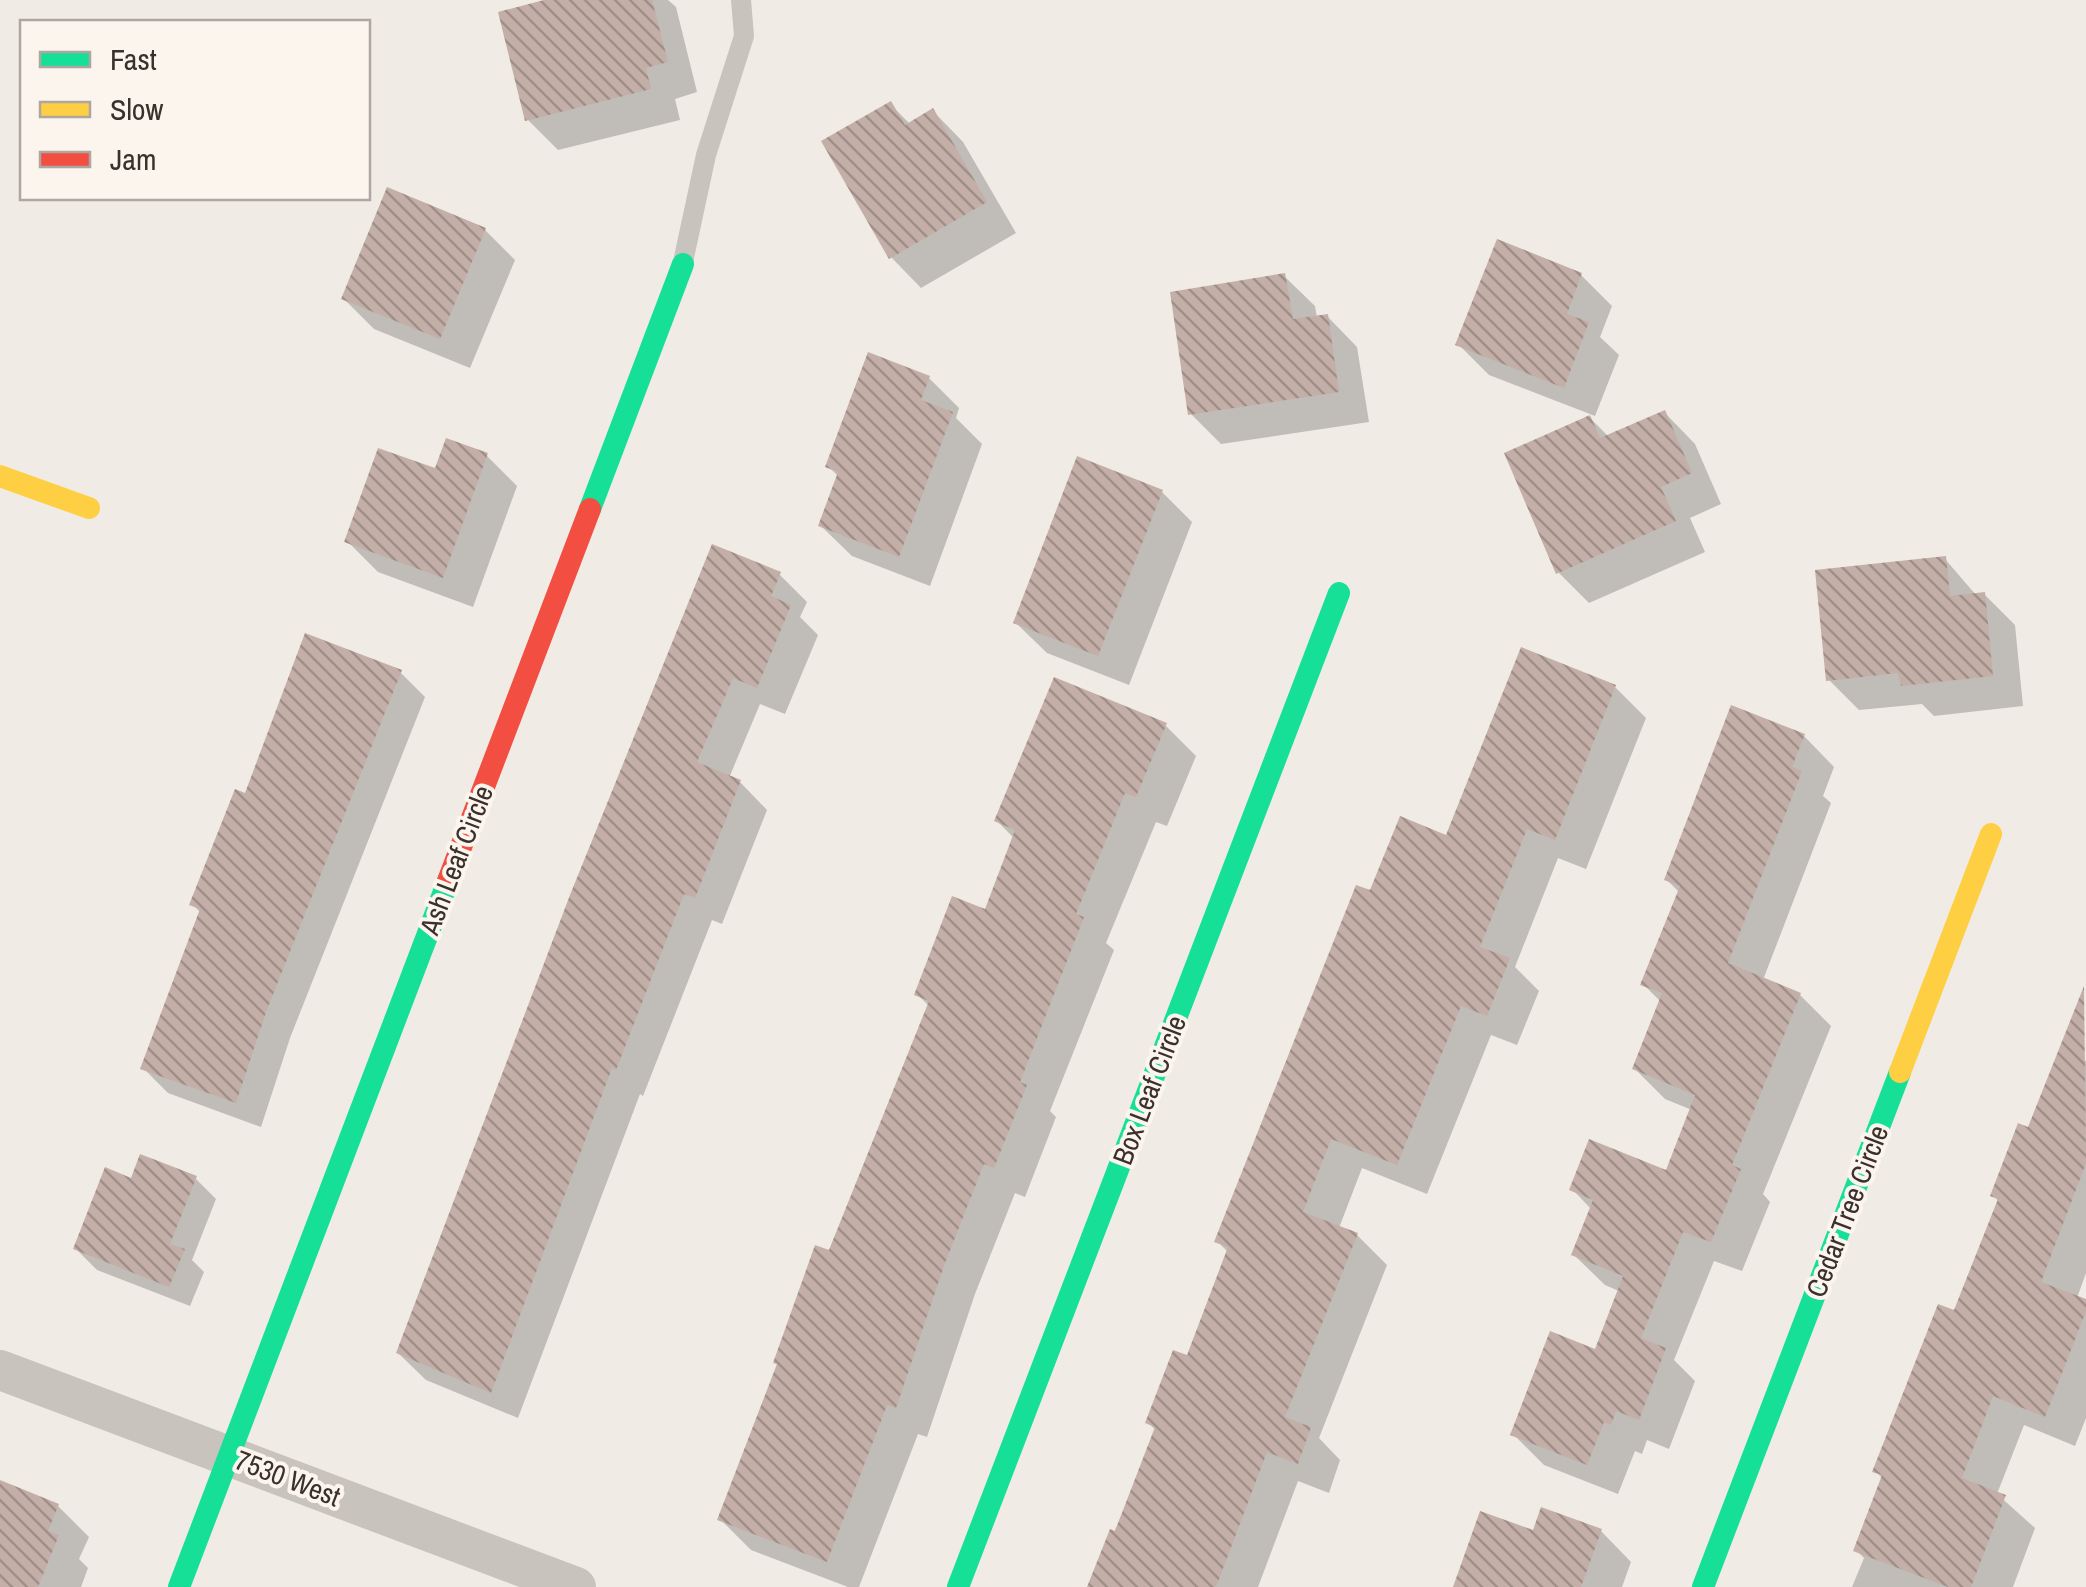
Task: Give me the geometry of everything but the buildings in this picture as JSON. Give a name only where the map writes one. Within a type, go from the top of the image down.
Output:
[{"type":"street","name":"Ash Leaf Circle","points":[[179,1587],[683,264]]},
{"type":"street","points":[[0,476],[89,508]]},
{"type":"street","name":"Box Leaf Circle","points":[[958,1587],[1340,593]]},
{"type":"street","name":"Cedar Tree Circle","points":[[1703,1587],[1990,834]]},
{"type":"street","name":"7530 West","points":[[0,1370],[576,1587]]},
{"type":"lane","points":[[683,264],[706,154],[744,36],[740,0]]},
{"type":"traffic: fast","points":[[590,509],[683,264]]},
{"type":"traffic: fast","points":[[958,1587],[1339,593]]},
{"type":"traffic: fast","points":[[179,1587],[448,881]]},
{"type":"traffic: fast","points":[[1703,1587],[1900,1072]]},
{"type":"traffic: slow","points":[[0,476],[89,508]]},
{"type":"traffic: slow","points":[[1900,1072],[1991,834]]},
{"type":"traffic: jam","points":[[448,881],[590,509]]}]
